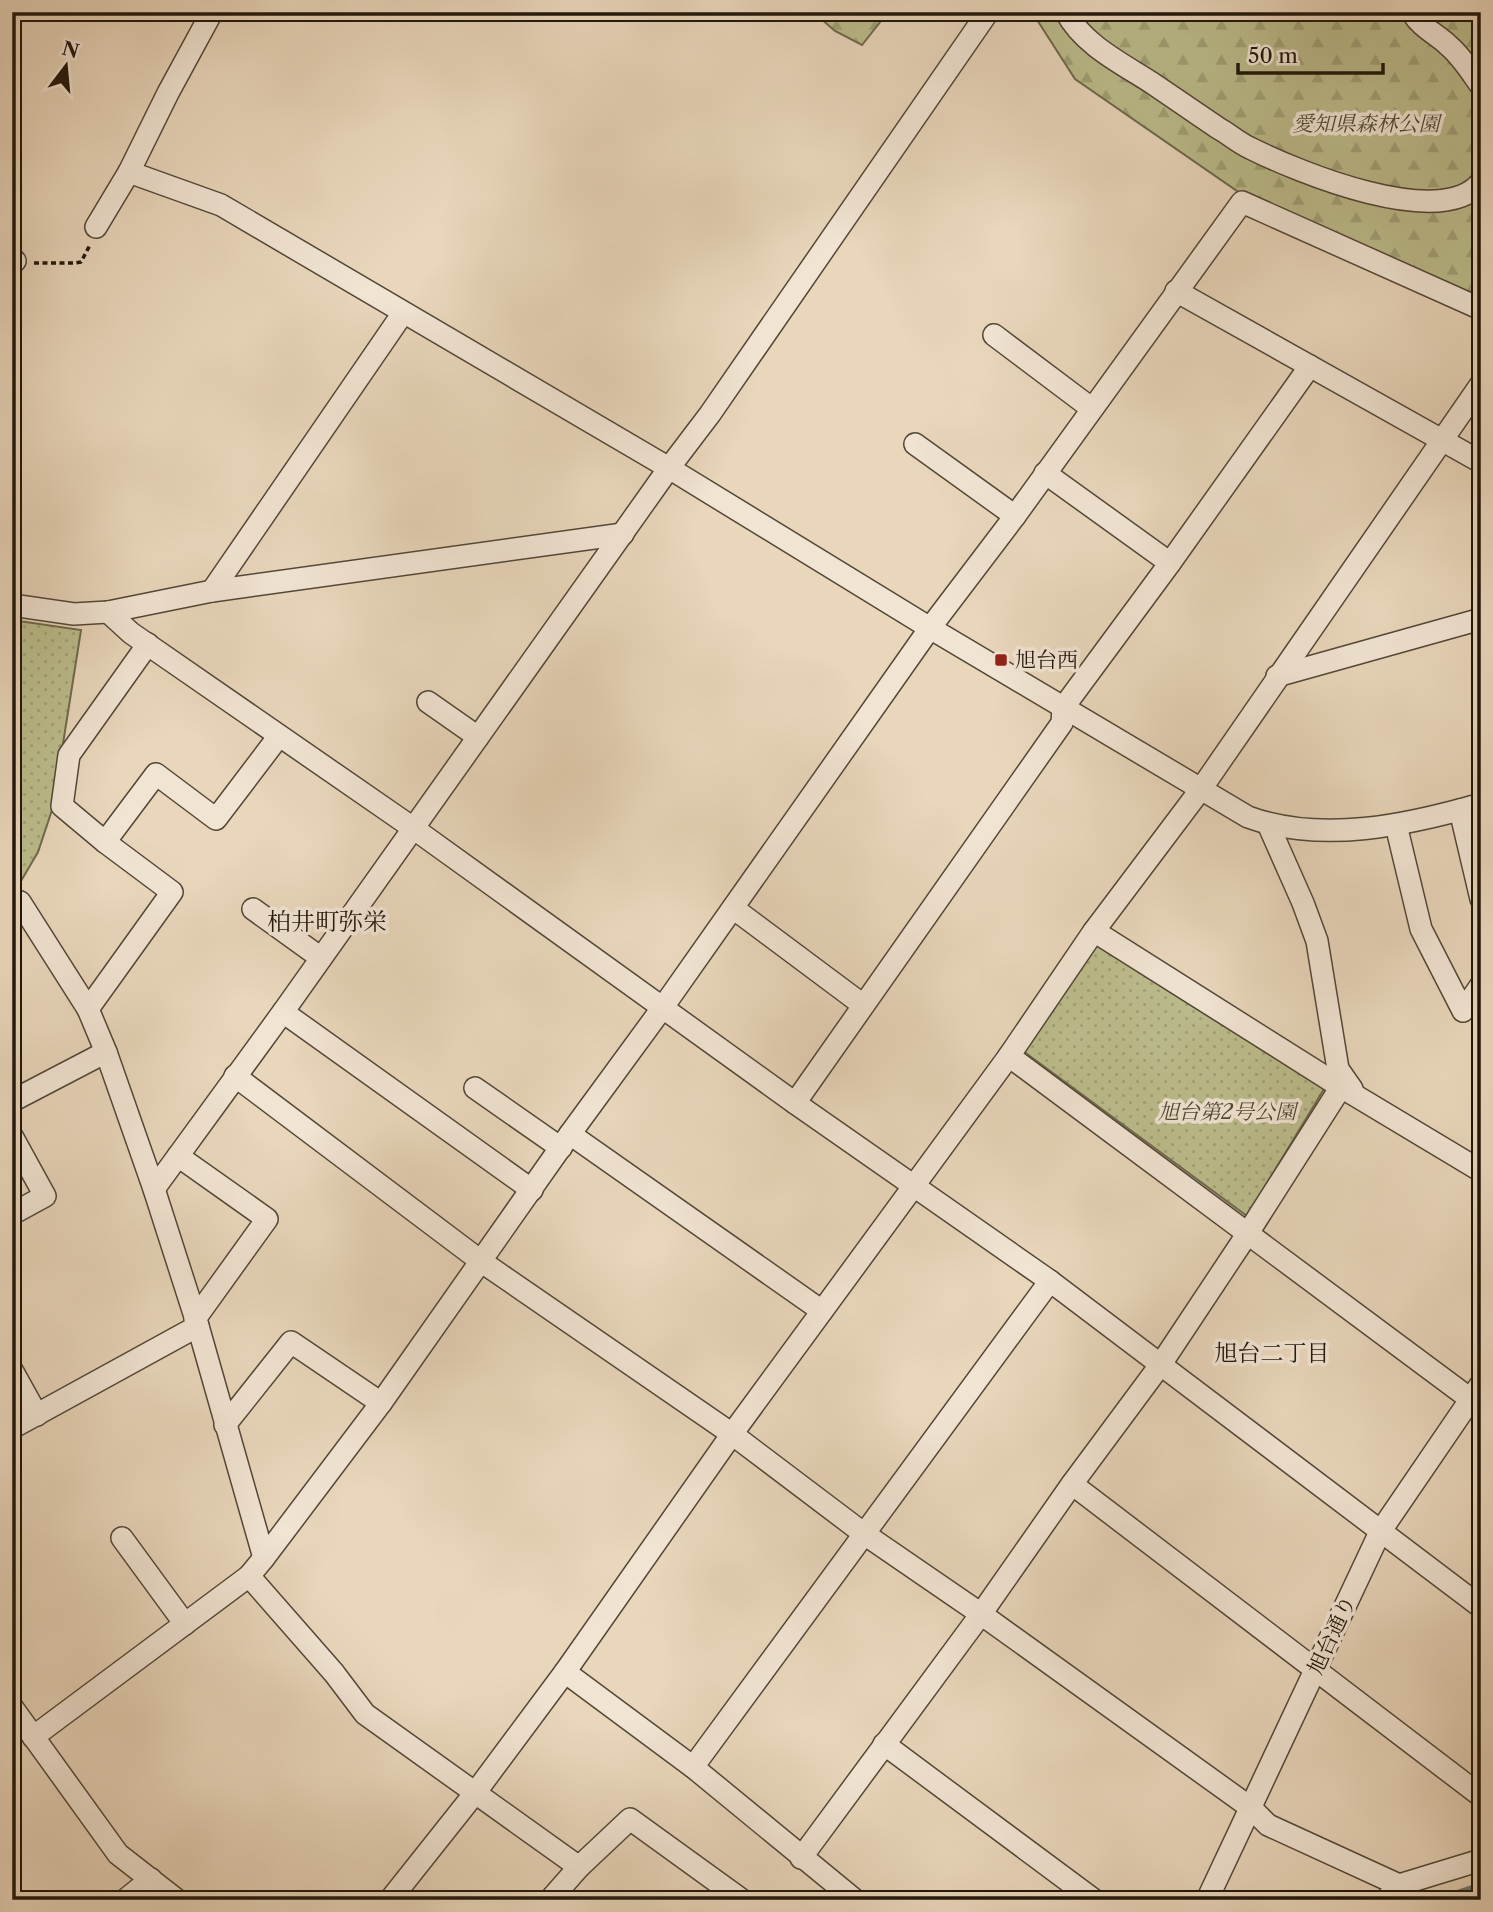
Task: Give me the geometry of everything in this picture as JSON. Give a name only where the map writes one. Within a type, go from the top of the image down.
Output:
[{"type":"street","points":[[96,227],[130,172],[168,93],[212,12]]},
{"type":"street","points":[[154,1189],[710,414],[989,12]]},
{"type":"street","points":[[1066,12],[1083,35],[1128,67],[1248,147],[1298,168],[1397,200],[1436,202],[1460,196],[1476,188],[1481,182]]},
{"type":"street","points":[[1412,12],[1428,31],[1460,56],[1481,86]]},
{"type":"street","points":[[130,172],[221,205],[669,468],[930,628],[1248,817],[1268,824],[1326,830],[1396,825],[1471,807],[1481,899]]},
{"type":"street","points":[[33,1737],[249,1576],[264,1558],[382,1403],[565,1140],[663,1007],[930,628],[1015,516],[1242,202],[1481,309]]},
{"type":"street","points":[[1176,291],[1481,462]]},
{"type":"street","points":[[212,592],[403,313]]},
{"type":"street","points":[[994,335],[1091,408]]},
{"type":"street","points":[[795,1103],[1062,723],[1063,708],[1170,564],[1310,366]]},
{"type":"street","points":[[390,1900],[475,1793],[565,1672],[732,1434],[1009,1056],[1094,931],[1200,789],[1481,384]]},
{"type":"street","points":[[915,444],[1015,516]]},
{"type":"street","points":[[1045,473],[1170,564]]},
{"type":"street","points":[[12,605],[74,614],[108,612],[212,592],[623,534]]},
{"type":"street","points":[[108,612],[131,633],[412,828],[795,1103],[1050,1281],[1481,1606]]},
{"type":"street","points":[[1277,676],[1481,619]]},
{"type":"street","points":[[88,1009],[172,892],[61,806],[69,755],[148,643]]},
{"type":"street","points":[[428,702],[478,737]]},
{"type":"street","points":[[105,842],[156,774],[216,819],[279,736]]},
{"type":"street","points":[[1268,824],[1317,942],[1338,1069],[1348,1090]]},
{"type":"street","points":[[1396,825],[1421,929],[1463,1011],[1481,985]]},
{"type":"street","points":[[12,902],[20,902],[88,1009],[106,1052],[197,1322],[264,1558]]},
{"type":"street","points":[[733,908],[863,1005]]},
{"type":"street","points":[[254,909],[321,958]]},
{"type":"street","points":[[1094,931],[1481,1171]]},
{"type":"street","points":[[283,1012],[532,1190]]},
{"type":"street","points":[[12,1101],[106,1052]]},
{"type":"street","points":[[1009,1056],[1248,1233],[1477,1397]]},
{"type":"street","points":[[235,1076],[482,1262],[732,1434],[863,1533],[981,1614],[1251,1808],[1268,1825],[1392,1892],[1481,1860]]},
{"type":"street","points":[[475,1088],[565,1140],[822,1311]]},
{"type":"street","points":[[801,1858],[1161,1364],[1348,1090]]},
{"type":"street","points":[[12,1136],[45,1196],[12,1214]]},
{"type":"street","points":[[12,1428],[197,1322],[267,1219],[178,1156]]},
{"type":"street","points":[[693,1768],[1050,1281]]},
{"type":"street","points":[[225,1425],[291,1342],[382,1403]]},
{"type":"street","points":[[12,1370],[37,1415]]},
{"type":"street","name":"旭台通り","points":[[1207,1900],[1380,1532],[1477,1397]]},
{"type":"street","points":[[1072,1483],[1481,1796]]},
{"type":"street","points":[[122,1538],[185,1624]]},
{"type":"street","points":[[249,1576],[334,1673],[365,1714],[579,1867]]},
{"type":"street","points":[[565,1672],[693,1768],[855,1900]]},
{"type":"street","points":[[12,1707],[118,1854],[177,1900]]},
{"type":"street","points":[[884,1744],[1094,1900]]},
{"type":"street","points":[[557,1897],[579,1867],[629,1819],[742,1900]]},
{"type":"street","points":[[125,1900],[151,1879]]},
{"type":"path","points":[[13,261],[59,264],[80,262],[89,248],[96,227]]},
{"type":"green space","points":[[813,12],[888,12],[862,45],[835,31]]},
{"type":"green space","points":[[1032,12],[1057,12],[1104,61],[1362,197],[1481,190],[1481,298],[1240,193],[1075,79]]},
{"type":"green space","name":"愛知県森林公園","points":[[1075,12],[1404,12],[1447,51],[1481,102],[1481,173],[1463,186],[1429,198],[1348,180],[1251,143],[1092,33]]},
{"type":"green space","points":[[1422,12],[1481,12],[1481,70],[1466,48],[1442,33]]},
{"type":"green space","points":[[12,620],[81,630],[53,807],[38,852],[21,881],[12,881]]},
{"type":"green space","name":"旭台第2号公園","points":[[1096,945],[1324,1089],[1247,1216],[1023,1051]]},
{"type":"waterway","points":[[1436,1900],[1481,1885]]},
{"type":"place","name":"旭台西","points":[[1001,660]]},
{"type":"district","name":"柏井町弥栄","points":[[327,922]]},
{"type":"district","name":"旭台二丁目","points":[[1272,1353]]}]
